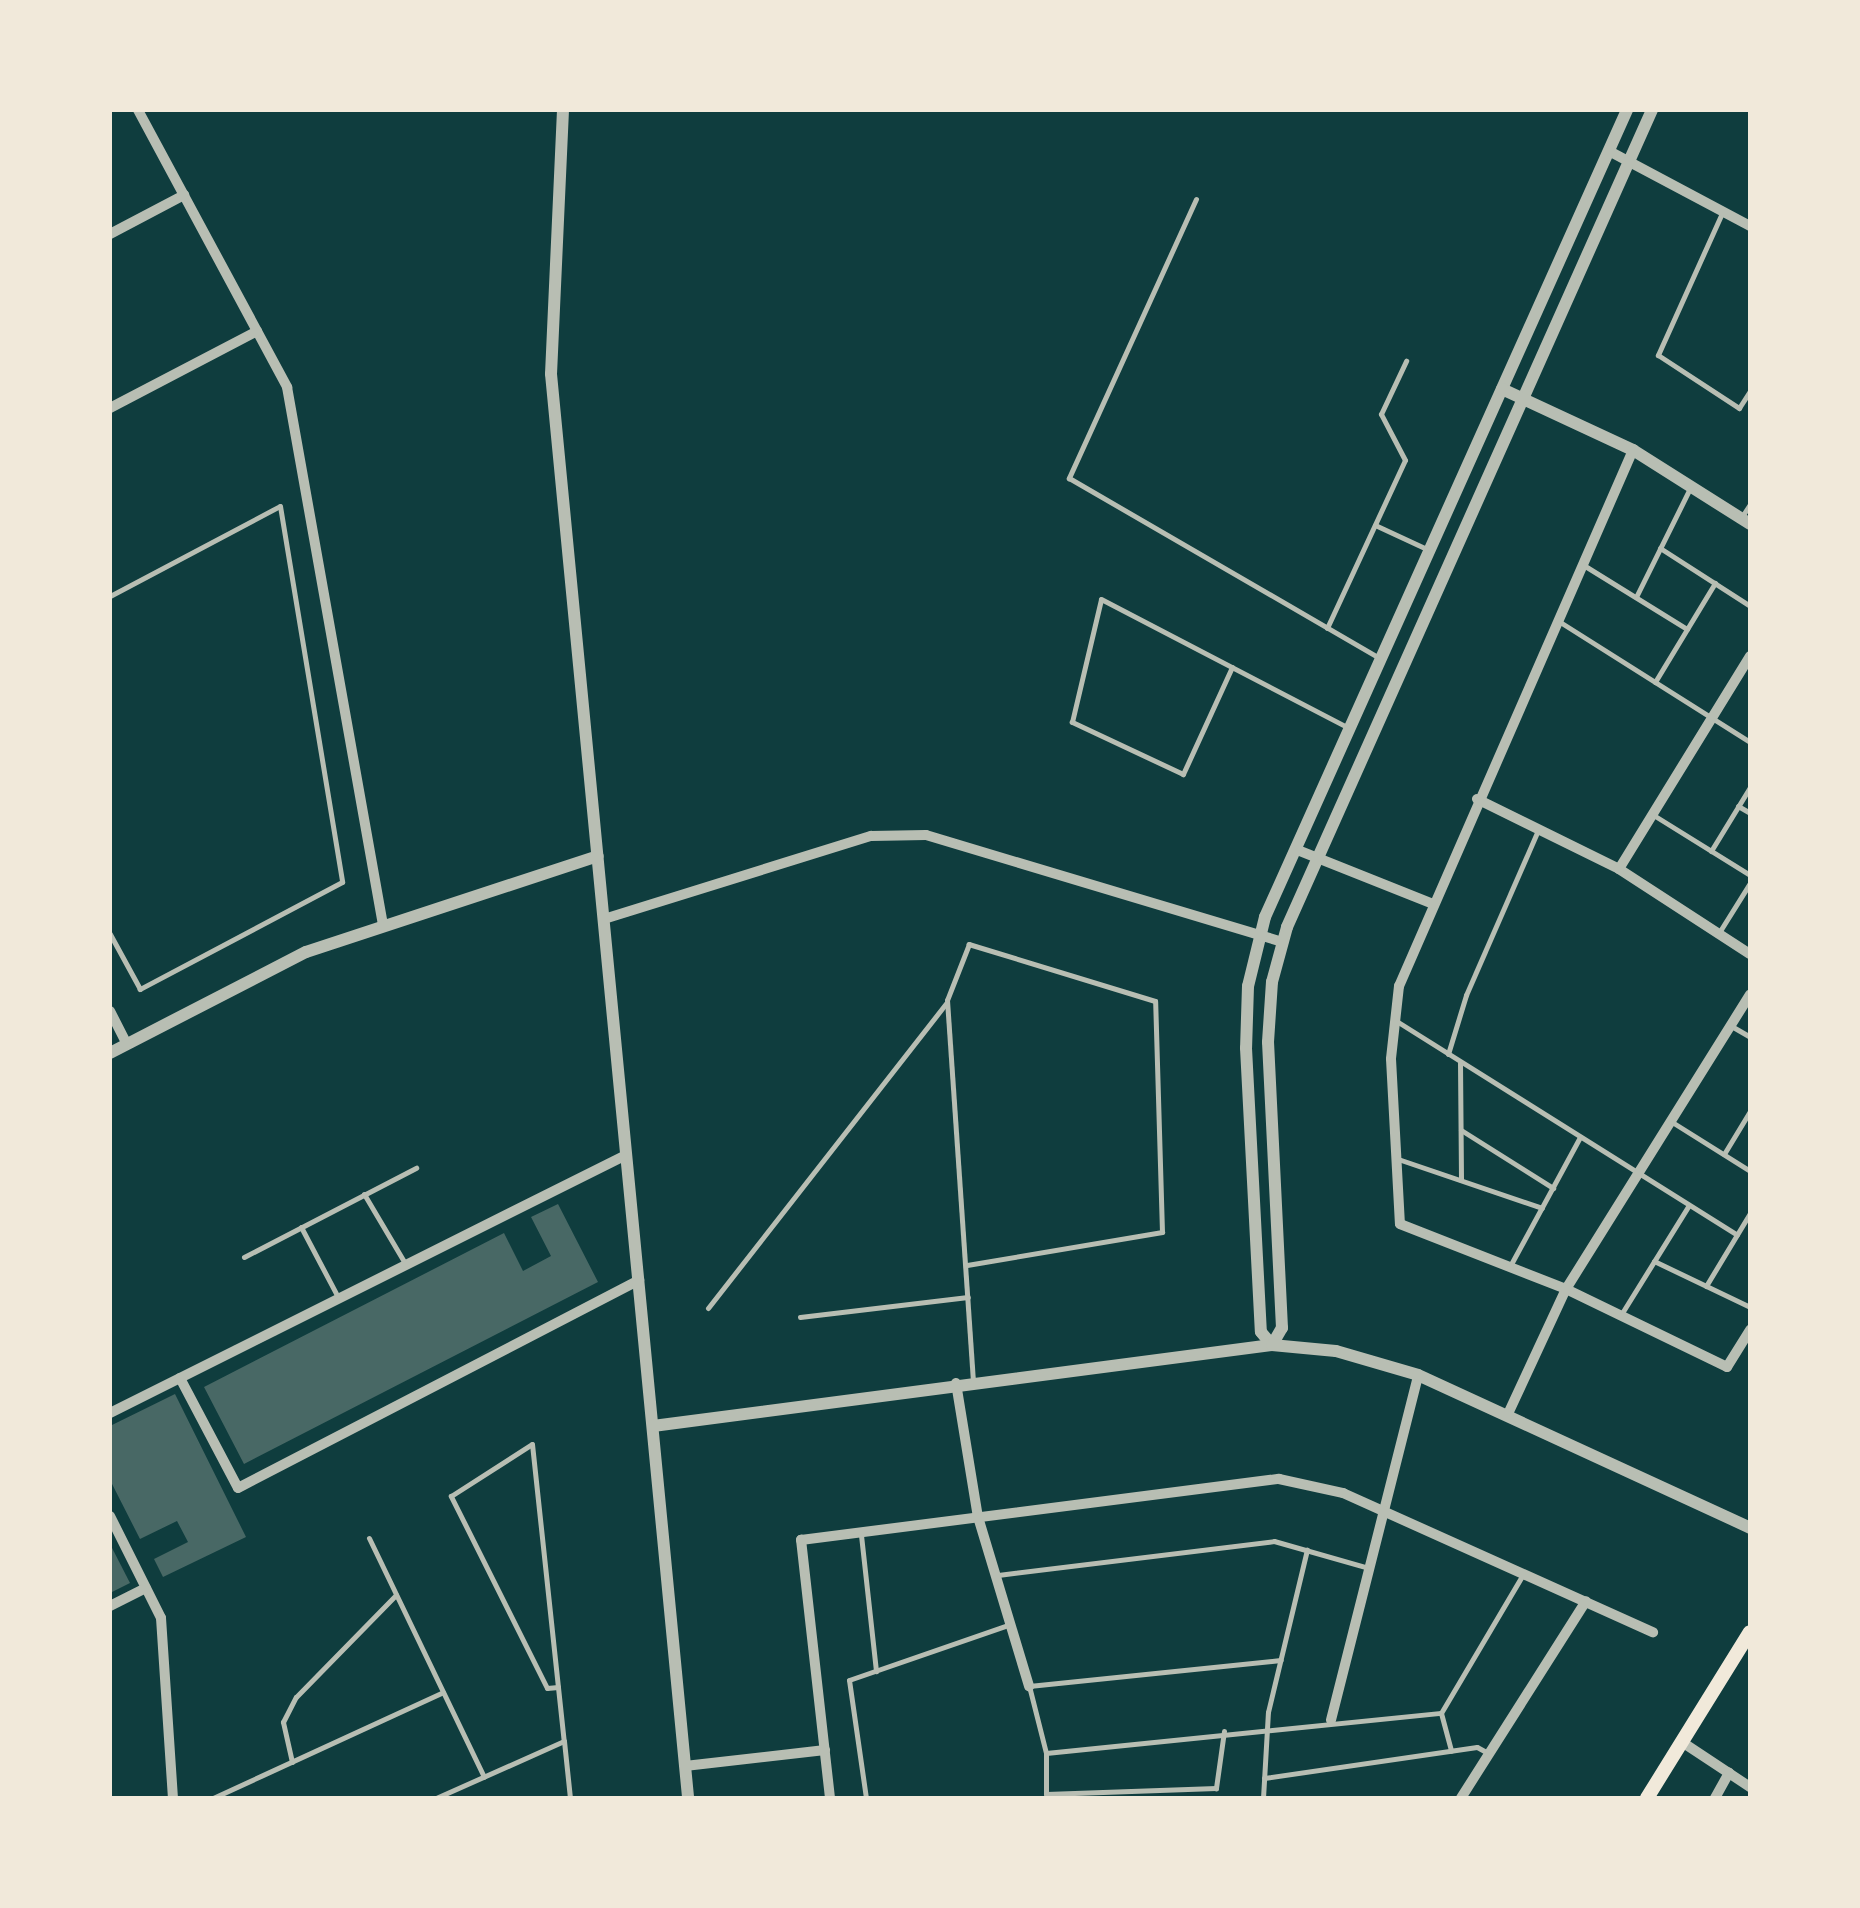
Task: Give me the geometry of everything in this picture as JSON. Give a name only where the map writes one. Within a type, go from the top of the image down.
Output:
[{"type":"main road","points":[[1647,1798],[1750,1632]]},
{"type":"street","points":[[138,110],[288,387],[383,925]]},
{"type":"street","points":[[562,110],[551,374],[688,1798]]},
{"type":"street","points":[[1272,1345],[1261,1332],[1246,1048],[1248,986],[1260,935],[1295,849],[1628,110]]},
{"type":"street","points":[[1272,1345],[1282,1328],[1268,1042],[1272,982],[1283,942],[1652,110]]},
{"type":"street","points":[[1609,151],[1750,226]]},
{"type":"street","points":[[110,234],[184,195]]},
{"type":"street","points":[[110,408],[258,331]]},
{"type":"street","points":[[1502,389],[1634,450],[1746,521]]},
{"type":"street","points":[[1634,450],[1477,799],[1399,986],[1396,1158],[1400,1224],[1566,1289],[1726,1367],[1750,1330]]},
{"type":"street","points":[[1619,869],[1748,664]]},
{"type":"street","points":[[1477,799],[1619,869],[1750,954]]},
{"type":"street","points":[[604,919],[871,836],[926,835],[1283,942]]},
{"type":"street","points":[[1295,849],[1433,904]]},
{"type":"street","points":[[110,1053],[306,952],[598,856]]},
{"type":"street","points":[[1507,1416],[1566,1289],[1750,995]]},
{"type":"street","points":[[110,1012],[127,1044]]},
{"type":"street","points":[[110,1413],[626,1155]]},
{"type":"street","points":[[180,1378],[238,1488],[639,1280]]},
{"type":"street","points":[[653,1426],[956,1383],[1272,1345],[1336,1351],[1418,1375],[1750,1528]]},
{"type":"street","points":[[1331,1720],[1418,1375]]},
{"type":"street","points":[[956,1383],[978,1517],[1029,1686]]},
{"type":"street","points":[[830,1798],[801,1540],[1279,1479],[1343,1493],[1653,1632]]},
{"type":"street","points":[[110,1516],[161,1618],[173,1798]]},
{"type":"street","points":[[110,1606],[146,1588]]},
{"type":"street","points":[[1461,1798],[1586,1601]]},
{"type":"street","points":[[1682,1742],[1750,1787]]},
{"type":"street","points":[[685,1766],[825,1750]]},
{"type":"street","points":[[1715,1798],[1729,1773]]},
{"type":"lane","points":[[1196,199],[1069,478],[1381,659]]},
{"type":"lane","points":[[1723,210],[1658,355],[1739,408],[1750,391]]},
{"type":"lane","points":[[1328,628],[1406,460],[1381,414],[1406,361]]},
{"type":"lane","points":[[1636,597],[1691,486]]},
{"type":"lane","points":[[1746,521],[1750,504]]},
{"type":"lane","points":[[110,596],[280,506],[342,882],[140,988],[110,934]]},
{"type":"lane","points":[[1376,525],[1430,550]]},
{"type":"lane","points":[[1660,548],[1750,606]]},
{"type":"lane","points":[[1582,564],[1687,629]]},
{"type":"lane","points":[[1655,682],[1715,584]]},
{"type":"lane","points":[[1232,667],[1183,774],[1072,722],[1101,599],[1350,728]]},
{"type":"lane","points":[[1557,620],[1750,742]]},
{"type":"lane","points":[[1711,851],[1750,787]]},
{"type":"lane","points":[[1738,806],[1750,814]]},
{"type":"lane","points":[[1652,815],[1750,875]]},
{"type":"lane","points":[[1448,1054],[1466,995],[1538,829]]},
{"type":"lane","points":[[1719,934],[1750,883]]},
{"type":"lane","points":[[708,1308],[948,1000],[968,944],[1155,1001],[1162,1232],[966,1264]]},
{"type":"lane","points":[[948,1000],[973,1381]]},
{"type":"lane","points":[[1396,1021],[1737,1235]]},
{"type":"lane","points":[[1731,1025],[1750,1038]]},
{"type":"lane","points":[[1460,1062],[1461,1180]]},
{"type":"lane","points":[[1724,1154],[1750,1111]]},
{"type":"lane","points":[[1670,1120],[1750,1171]]},
{"type":"lane","points":[[1461,1130],[1553,1188]]},
{"type":"lane","points":[[1510,1267],[1580,1137]]},
{"type":"lane","points":[[1396,1158],[1542,1208]]},
{"type":"lane","points":[[244,1257],[416,1168]]},
{"type":"lane","points":[[364,1194],[406,1265]]},
{"type":"lane","points":[[1620,1316],[1688,1205]]},
{"type":"lane","points":[[1706,1286],[1750,1212]]},
{"type":"lane","points":[[301,1227],[339,1299]]},
{"type":"lane","points":[[1654,1261],[1750,1307]]},
{"type":"lane","points":[[800,1317],[968,1297]]},
{"type":"lane","points":[[558,1687],[546,1688],[451,1496],[532,1444],[570,1798]]},
{"type":"lane","points":[[860,1532],[876,1671]]},
{"type":"lane","points":[[369,1538],[484,1777]]},
{"type":"lane","points":[[996,1576],[1274,1541],[1369,1568]]},
{"type":"lane","points":[[1263,1798],[1268,1725],[1307,1550]]},
{"type":"lane","points":[[1451,1751],[1441,1713],[1523,1574]]},
{"type":"lane","points":[[292,1762],[283,1722],[296,1696],[396,1595]]},
{"type":"lane","points":[[866,1798],[848,1680],[1010,1624]]},
{"type":"lane","points":[[1224,1730],[1216,1788],[1046,1794],[1046,1752],[1029,1686],[1281,1660]]},
{"type":"lane","points":[[213,1798],[443,1692]]},
{"type":"lane","points":[[1046,1752],[1268,1725],[1441,1713]]},
{"type":"lane","points":[[436,1798],[564,1741]]},
{"type":"lane","points":[[1264,1778],[1477,1747],[1489,1754]]},
{"type":"lane","points":[[1193,1798],[1194,1789]]},
{"type":"building","points":[[558,1204],[598,1282],[244,1464],[204,1387],[504,1233],[523,1271],[551,1256],[531,1217]]},
{"type":"building","points":[[175,1394],[246,1537],[163,1577],[154,1559],[188,1542],[177,1521],[140,1539],[110,1480],[110,1426]]},
{"type":"building","points":[[110,1544],[130,1583],[110,1593]]}]
